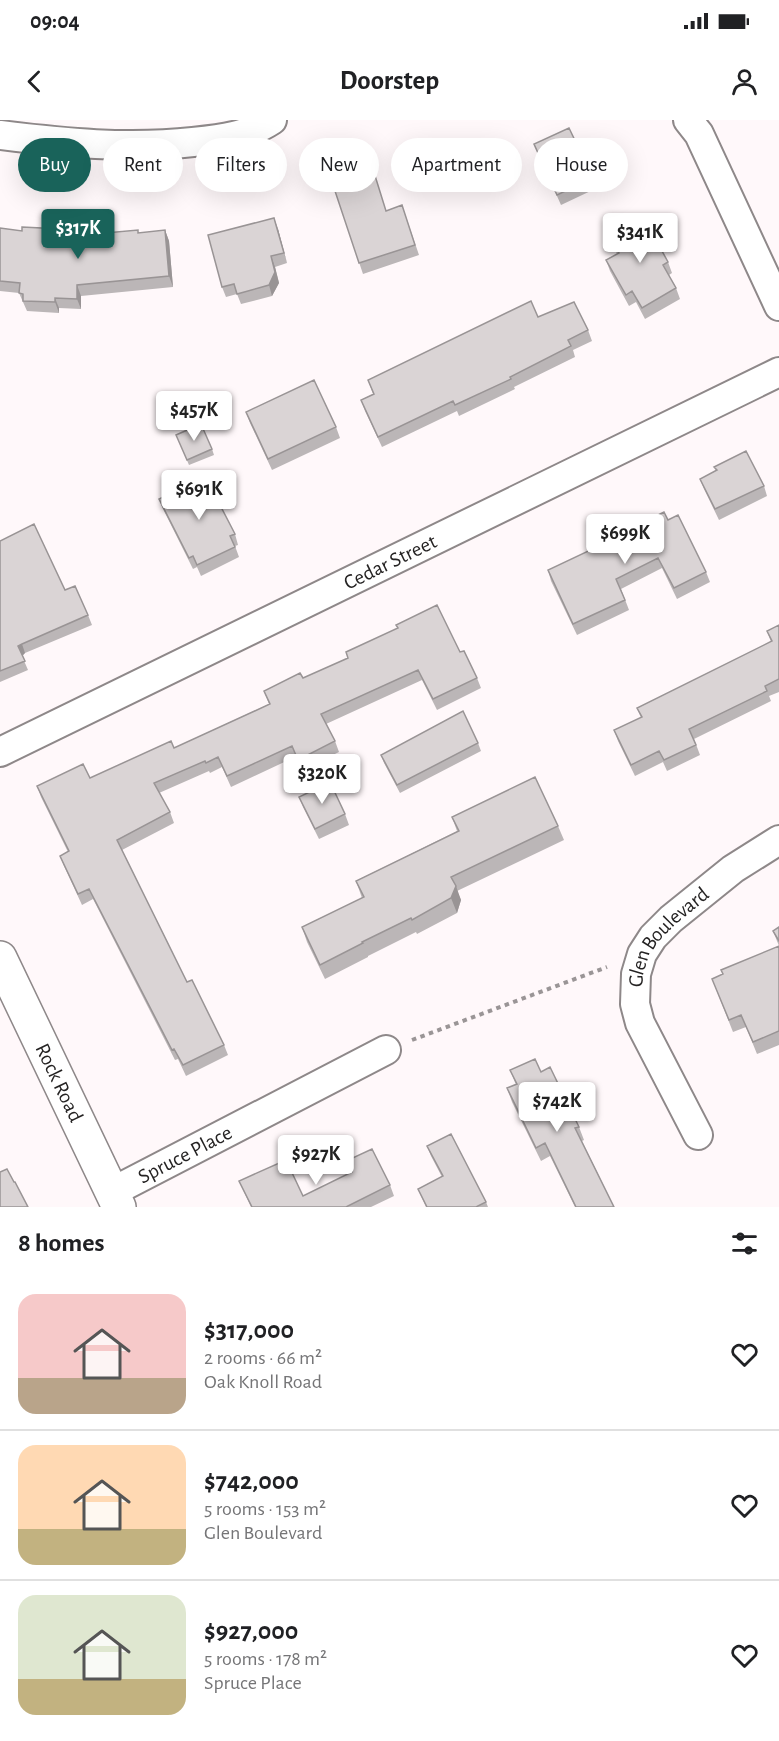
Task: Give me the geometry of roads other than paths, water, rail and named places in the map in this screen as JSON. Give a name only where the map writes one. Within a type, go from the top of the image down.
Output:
[{"type":"street","points":[[0,135],[90,145],[164,145],[232,138],[272,120]]},
{"type":"street","points":[[688,120],[699,134],[779,306]]},
{"type":"street","name":"Cedar Street","points":[[0,752],[779,372]]},
{"type":"street","name":"Glen Boulevard","points":[[698,1134],[640,1023],[635,1004],[636,974],[642,954],[653,937],[671,919],[733,869],[779,840]]},
{"type":"street","name":"Rock Road","points":[[0,958],[115,1200]]},
{"type":"street","name":"Spruce Place","points":[[115,1200],[386,1050]]}]
